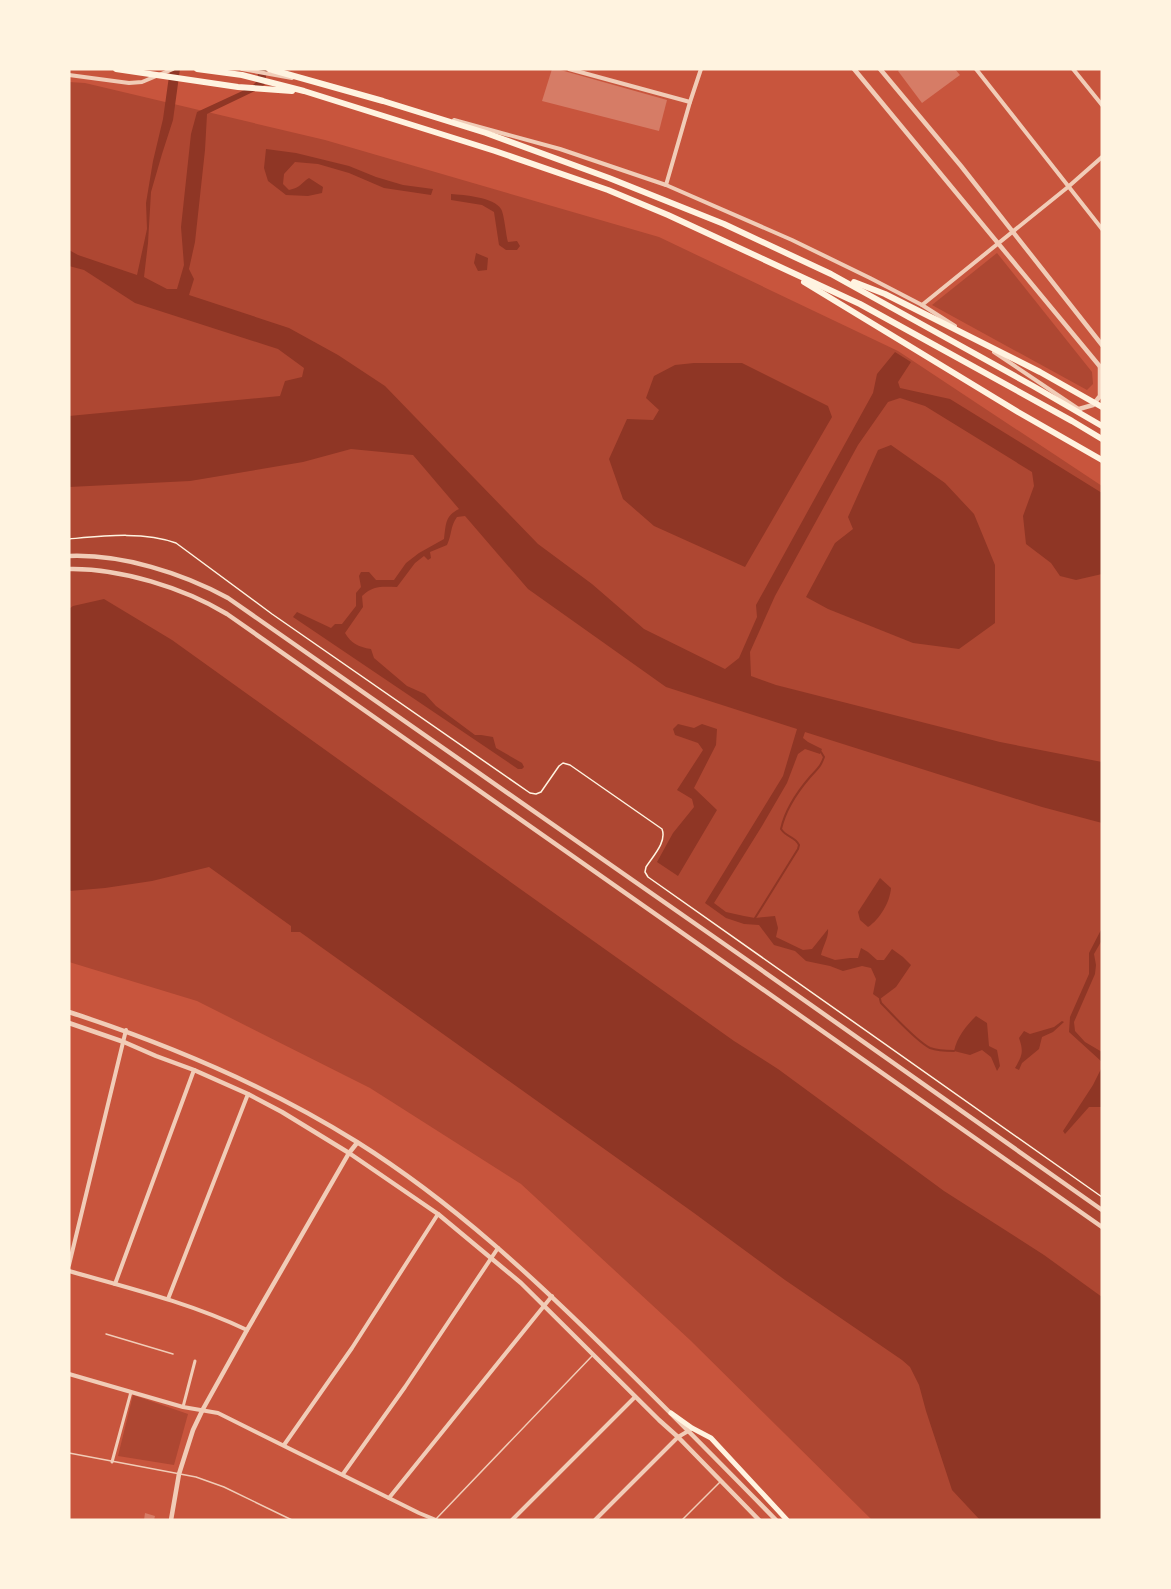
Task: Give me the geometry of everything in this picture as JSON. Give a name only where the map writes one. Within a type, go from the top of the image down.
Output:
[{"type":"highway","points":[[117,69],[238,87],[304,91]]},
{"type":"highway","points":[[197,69],[242,75],[304,91],[495,151],[608,190],[668,215],[860,304],[1102,439]]},
{"type":"highway","points":[[269,69],[486,133],[609,178],[724,224],[831,274],[1102,426]]},
{"type":"highway","points":[[788,271],[820,293],[1102,460]]},
{"type":"highway","points":[[831,274],[906,304],[1040,372],[1102,407]]},
{"type":"main road","points":[[671,1413],[690,1430],[711,1438],[787,1520]]},
{"type":"street","points":[[117,69],[117,82]]},
{"type":"street","points":[[153,78],[155,69]]},
{"type":"street","points":[[69,75],[117,82],[142,82],[173,69]]},
{"type":"street","points":[[242,69],[299,80],[517,136],[666,185],[792,240],[922,305],[1102,426]]},
{"type":"street","points":[[569,69],[690,102]]},
{"type":"street","points":[[666,185],[701,69]]},
{"type":"street","points":[[854,69],[1101,368],[1100,396],[1093,405],[1079,409]]},
{"type":"street","points":[[880,69],[961,166],[1102,345]]},
{"type":"street","points":[[975,69],[1102,229]]},
{"type":"street","points":[[1072,69],[1102,105]]},
{"type":"street","points":[[922,305],[1102,157]]},
{"type":"street","points":[[69,556],[103,558],[154,568],[194,582],[228,598],[1102,1210]]},
{"type":"street","points":[[69,569],[105,572],[172,588],[205,601],[227,614],[1102,1227]]},
{"type":"street","points":[[69,1012],[126,1030],[250,1082],[357,1143],[450,1208],[498,1247],[552,1296],[671,1413]]},
{"type":"street","points":[[69,1023],[124,1042],[248,1094],[349,1153],[438,1214],[521,1283],[759,1520]]},
{"type":"street","points":[[69,1265],[126,1030]]},
{"type":"street","points":[[115,1284],[194,1070]]},
{"type":"street","points":[[168,1299],[248,1094]]},
{"type":"street","points":[[171,1520],[179,1474],[193,1430],[203,1409],[349,1153],[357,1143]]},
{"type":"street","points":[[284,1445],[351,1348],[438,1214]]},
{"type":"street","points":[[343,1475],[498,1247]]},
{"type":"street","points":[[69,1270],[216,1315],[247,1330]]},
{"type":"street","points":[[389,1498],[552,1296]]},
{"type":"street","points":[[183,1407],[195,1361]]},
{"type":"street","points":[[69,1374],[183,1407],[218,1413],[435,1520]]},
{"type":"street","points":[[112,1462],[131,1392]]},
{"type":"street","points":[[512,1520],[635,1397]]},
{"type":"street","points":[[595,1520],[678,1437],[690,1430],[776,1520]]},
{"type":"lane","points":[[106,1334],[173,1354]]},
{"type":"lane","points":[[435,1520],[593,1354]]},
{"type":"lane","points":[[69,1453],[196,1477],[224,1487],[292,1520]]},
{"type":"lane","points":[[682,1520],[721,1482]]},
{"type":"path","points":[[69,539],[112,536],[150,537],[176,543],[272,614],[530,793],[541,792],[563,763],[570,765],[662,829],[664,840],[646,867],[645,872],[648,877],[1102,1197]]},
{"type":"shaded area","points":[[170,69],[180,69],[173,120],[151,192],[144,277],[167,289],[177,289],[184,265],[181,227],[191,134],[197,112],[251,87],[257,81],[256,69],[267,69],[265,84],[261,88],[207,114],[195,242],[189,269],[194,279],[189,295],[289,328],[338,355],[385,386],[538,544],[592,584],[644,629],[725,669],[739,658],[757,617],[756,605],[873,393],[877,374],[895,352],[911,362],[898,382],[900,388],[950,399],[1102,493],[1102,574],[1076,580],[1060,576],[1051,563],[1026,544],[1023,516],[1034,486],[1032,472],[925,406],[900,398],[888,402],[858,445],[775,596],[750,652],[751,676],[776,685],[1000,742],[1102,762],[1102,823],[1042,807],[805,732],[803,738],[822,749],[820,754],[805,749],[798,754],[787,783],[714,903],[726,912],[744,916],[755,918],[775,916],[778,928],[776,937],[803,950],[812,949],[828,929],[821,955],[835,960],[858,958],[861,948],[877,960],[884,960],[892,949],[911,965],[896,987],[880,999],[873,994],[876,979],[871,968],[862,966],[843,971],[806,961],[795,951],[774,945],[759,925],[744,924],[726,918],[705,903],[783,776],[797,729],[666,687],[528,589],[465,516],[457,517],[447,545],[430,552],[431,558],[428,560],[424,556],[415,563],[397,587],[374,588],[366,592],[362,596],[363,607],[345,633],[355,644],[371,649],[374,658],[407,686],[425,694],[436,706],[475,735],[493,737],[496,748],[522,763],[524,767],[522,769],[518,769],[293,617],[297,612],[331,628],[335,624],[342,624],[356,606],[356,593],[361,587],[359,576],[361,572],[369,572],[376,580],[394,580],[406,563],[444,539],[449,518],[459,509],[413,455],[351,449],[303,462],[190,481],[69,487],[69,416],[280,396],[285,381],[302,377],[304,368],[278,349],[135,303],[84,270],[69,266],[69,250],[137,275],[147,229],[146,203],[163,119]]},
{"type":"shaded area","points":[[69,82],[85,83],[325,140],[659,237],[898,351],[1102,486],[1102,1520],[872,1520],[690,1340],[521,1184],[370,1088],[197,1001],[69,962]]},
{"type":"shaded area","points":[[266,149],[296,153],[349,166],[403,185],[433,189],[431,195],[384,188],[349,173],[318,164],[295,162],[284,174],[283,184],[289,190],[298,187],[309,178],[323,187],[322,193],[308,196],[286,195],[268,181],[264,168]]},
{"type":"shaded area","points":[[451,194],[478,197],[497,205],[502,211],[508,242],[517,241],[520,246],[517,250],[506,250],[499,245],[494,212],[482,205],[451,200]]},
{"type":"shaded area","points":[[476,253],[488,258],[487,270],[478,271],[474,263]]},
{"type":"shaded area","points":[[997,253],[1092,372],[1093,384],[1087,390],[932,305]]},
{"type":"shaded area","points":[[742,363],[828,406],[832,417],[745,567],[654,526],[623,499],[609,459],[627,419],[653,420],[659,410],[646,398],[654,376],[675,365]]},
{"type":"shaded area","points":[[891,445],[945,483],[974,514],[995,565],[995,623],[959,649],[913,643],[828,609],[806,597],[835,543],[853,529],[848,517],[878,450]]},
{"type":"shaded area","points":[[104,599],[172,640],[734,1041],[778,1069],[944,1191],[1044,1255],[1102,1297],[1102,1520],[980,1520],[952,1490],[919,1385],[910,1367],[902,1360],[785,1280],[300,932],[291,932],[291,926],[209,867],[152,881],[69,891],[69,609]]},
{"type":"shaded area","points":[[678,724],[694,728],[702,724],[717,729],[716,745],[694,788],[717,810],[678,876],[657,862],[673,833],[694,807],[692,799],[677,790],[703,750],[698,743],[675,735],[673,729]]},
{"type":"shaded area","points":[[880,878],[891,888],[890,893],[880,915],[868,927],[860,920],[858,912]]},
{"type":"shaded area","points":[[1102,928],[1102,940],[1094,954],[1095,974],[1074,1022],[1075,1031],[1085,1042],[1102,1052],[1102,1062],[1069,1032],[1070,1017],[1089,974],[1089,953]]},
{"type":"shaded area","points":[[976,1016],[987,1023],[989,1046],[997,1050],[1000,1066],[997,1071],[991,1057],[982,1050],[970,1055],[954,1051],[962,1032]]},
{"type":"shaded area","points":[[1064,1022],[1053,1032],[1042,1037],[1039,1049],[1022,1063],[1019,1070],[1015,1068],[1021,1054],[1019,1038],[1024,1031],[1030,1034],[1054,1027]]},
{"type":"shaded area","points":[[1102,1067],[1102,1107],[1089,1107],[1065,1134],[1063,1131]]},
{"type":"shaded area","points":[[133,1395],[188,1414],[174,1465],[118,1456]]},
{"type":"building","points":[[552,69],[667,100],[659,131],[542,101]]},
{"type":"building","points":[[900,69],[955,69],[960,75],[922,103],[898,71]]},
{"type":"building","points":[[145,1513],[155,1516],[154,1520],[144,1520]]},
{"type":"waterway","points":[[755,918],[798,849],[797,842],[781,829],[792,801],[821,764],[824,757],[821,752]]},
{"type":"waterway","points":[[880,999],[898,1021],[924,1045],[936,1050],[954,1051]]}]
